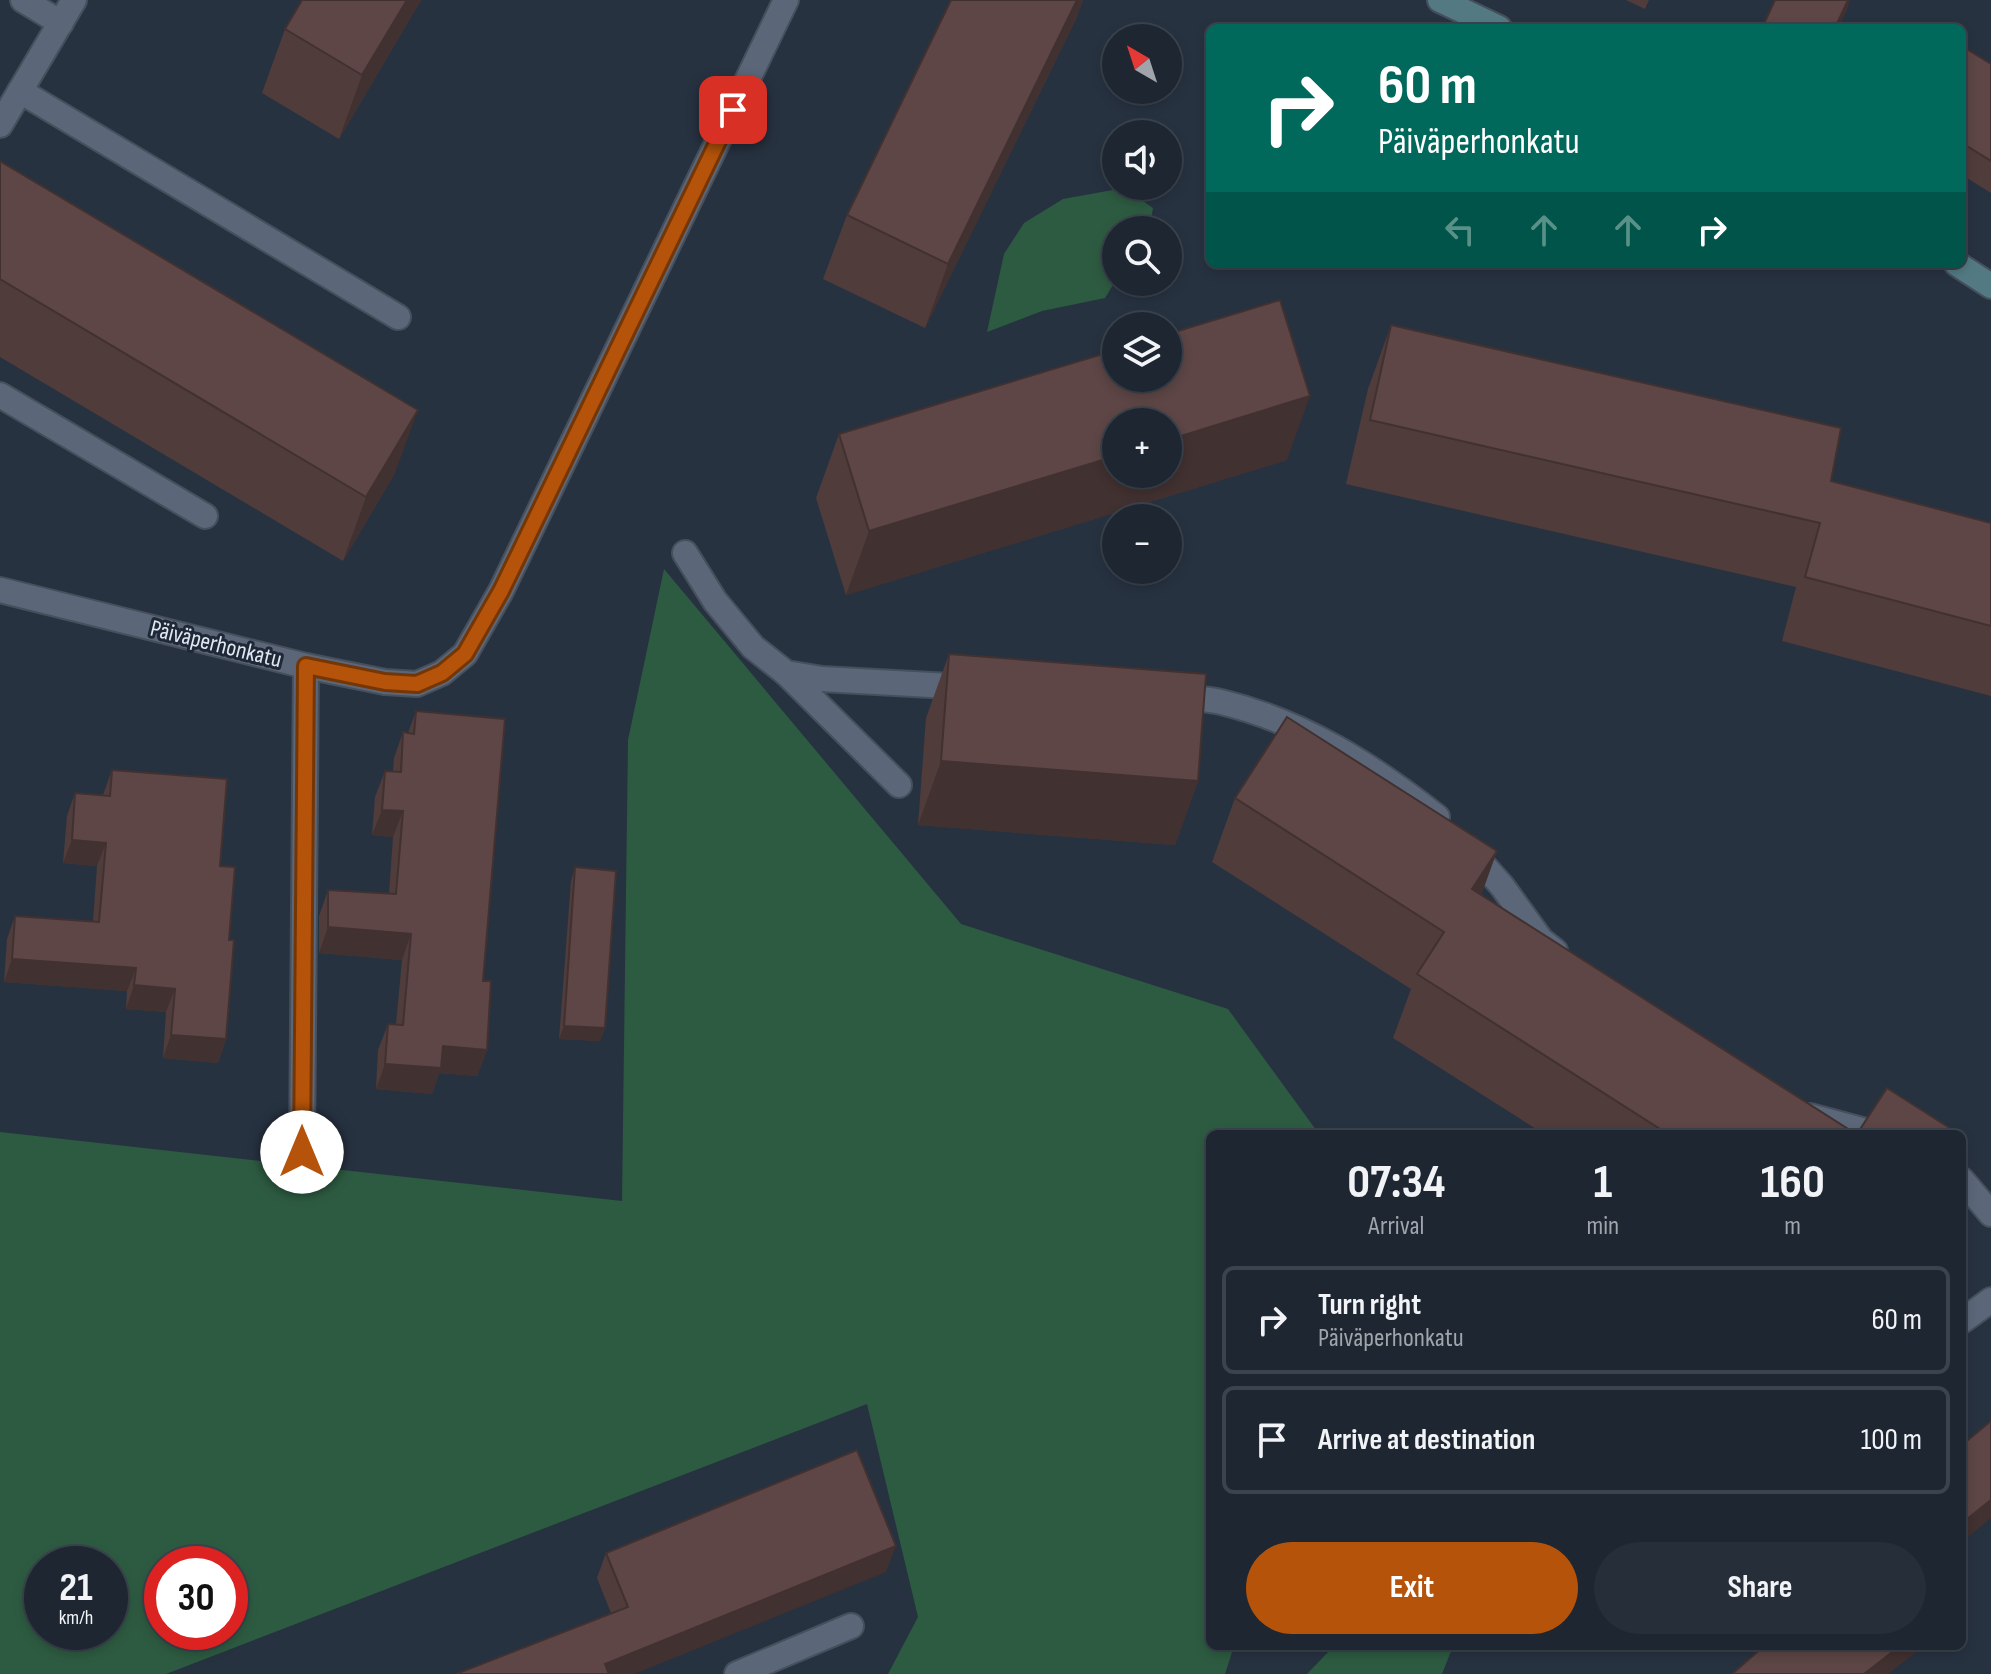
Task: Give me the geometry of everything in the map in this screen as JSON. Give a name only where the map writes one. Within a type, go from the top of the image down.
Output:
[{"type":"main road","points":[[1440,0],[1491,24]]},
{"type":"main road","points":[[1963,268],[1991,286]]},
{"type":"street","points":[[23,0],[61,23]]},
{"type":"street","points":[[0,125],[74,0]]},
{"type":"street","name":"Päiväperhonkatu","points":[[0,590],[306,666],[385,682],[417,684],[442,673],[465,654],[501,591],[786,0]]},
{"type":"street","points":[[20,91],[398,317]]},
{"type":"street","points":[[0,395],[205,516]]},
{"type":"street","points":[[685,553],[715,601],[753,647],[786,673],[899,785]]},
{"type":"street","points":[[302,1152],[306,666]]},
{"type":"street","points":[[786,673],[822,679],[986,688]]},
{"type":"street","points":[[1157,697],[1219,701],[1285,722],[1341,749],[1406,792],[1450,828],[1502,886],[1541,940],[1574,967]]},
{"type":"street","points":[[1785,1102],[1809,1116],[1862,1130]]},
{"type":"street","points":[[1966,1185],[1991,1214]]},
{"type":"street","points":[[1966,1318],[1991,1300]]},
{"type":"street","points":[[737,1674],[851,1626]]},
{"type":"green space","points":[[1102,192],[1102,200],[1141,200],[1153,208],[1152,216],[1102,216],[1102,296],[1105,298],[1042,311],[987,332],[1004,254],[1024,223],[1063,199]]},
{"type":"green space","points":[[664,569],[961,924],[1228,1009],[1316,1130],[1206,1130],[1206,1650],[1233,1650],[1225,1674],[888,1674],[918,1617],[867,1404],[248,1642],[248,1546],[144,1546],[144,1650],[228,1650],[166,1674],[0,1674],[0,1132],[622,1201],[628,740]]},
{"type":"green space","points":[[1330,1650],[1451,1650],[1442,1674],[1307,1674]]},
{"type":"building","points":[[302,0],[407,0],[362,75],[285,29]]},
{"type":"building","points":[[951,0],[1077,0],[948,264],[847,215]]},
{"type":"building","points":[[1775,0],[1848,0],[1837,24],[1764,24]]},
{"type":"building","points":[[1966,49],[1991,64],[1991,161],[1966,145]]},
{"type":"building","points":[[0,161],[418,410],[366,497],[0,279]]},
{"type":"building","points":[[1280,300],[1310,396],[1182,436],[1182,408],[1102,408],[1102,460],[869,531],[839,434],[1102,354],[1102,392],[1182,392],[1182,330]]},
{"type":"building","points":[[1391,325],[1841,428],[1831,481],[1991,523],[1991,626],[1805,577],[1820,523],[1370,420]]},
{"type":"building","points":[[949,654],[1206,674],[1198,781],[941,761]]},
{"type":"building","points":[[416,711],[505,719],[483,981],[491,981],[487,1050],[443,1046],[441,1068],[385,1064],[388,1024],[403,1025],[411,934],[328,927],[328,890],[396,894],[403,811],[382,810],[385,771],[401,772],[403,732],[414,734]]},
{"type":"building","points":[[1287,717],[1497,851],[1472,889],[1850,1130],[1662,1130],[1417,974],[1444,932],[1235,798]]},
{"type":"building","points":[[112,770],[227,779],[220,866],[235,867],[229,940],[234,940],[226,1039],[171,1035],[175,989],[134,985],[136,968],[12,959],[15,916],[99,922],[106,843],[72,840],[75,793],[110,796]]},
{"type":"building","points":[[575,867],[616,871],[605,1028],[564,1026]]},
{"type":"building","points":[[1887,1088],[1953,1130],[1860,1130]]},
{"type":"building","points":[[1991,1421],[1991,1500],[1966,1520],[1966,1442]]},
{"type":"building","points":[[857,1450],[896,1546],[605,1664],[609,1674],[456,1674],[628,1607],[606,1553]]},
{"type":"building","points":[[1759,1650],[1895,1650],[1864,1674],[1732,1674]]},
{"type":"route","points":[[302,1152],[306,666],[385,682],[417,684],[442,673],[465,654],[501,591],[733,110]]}]
